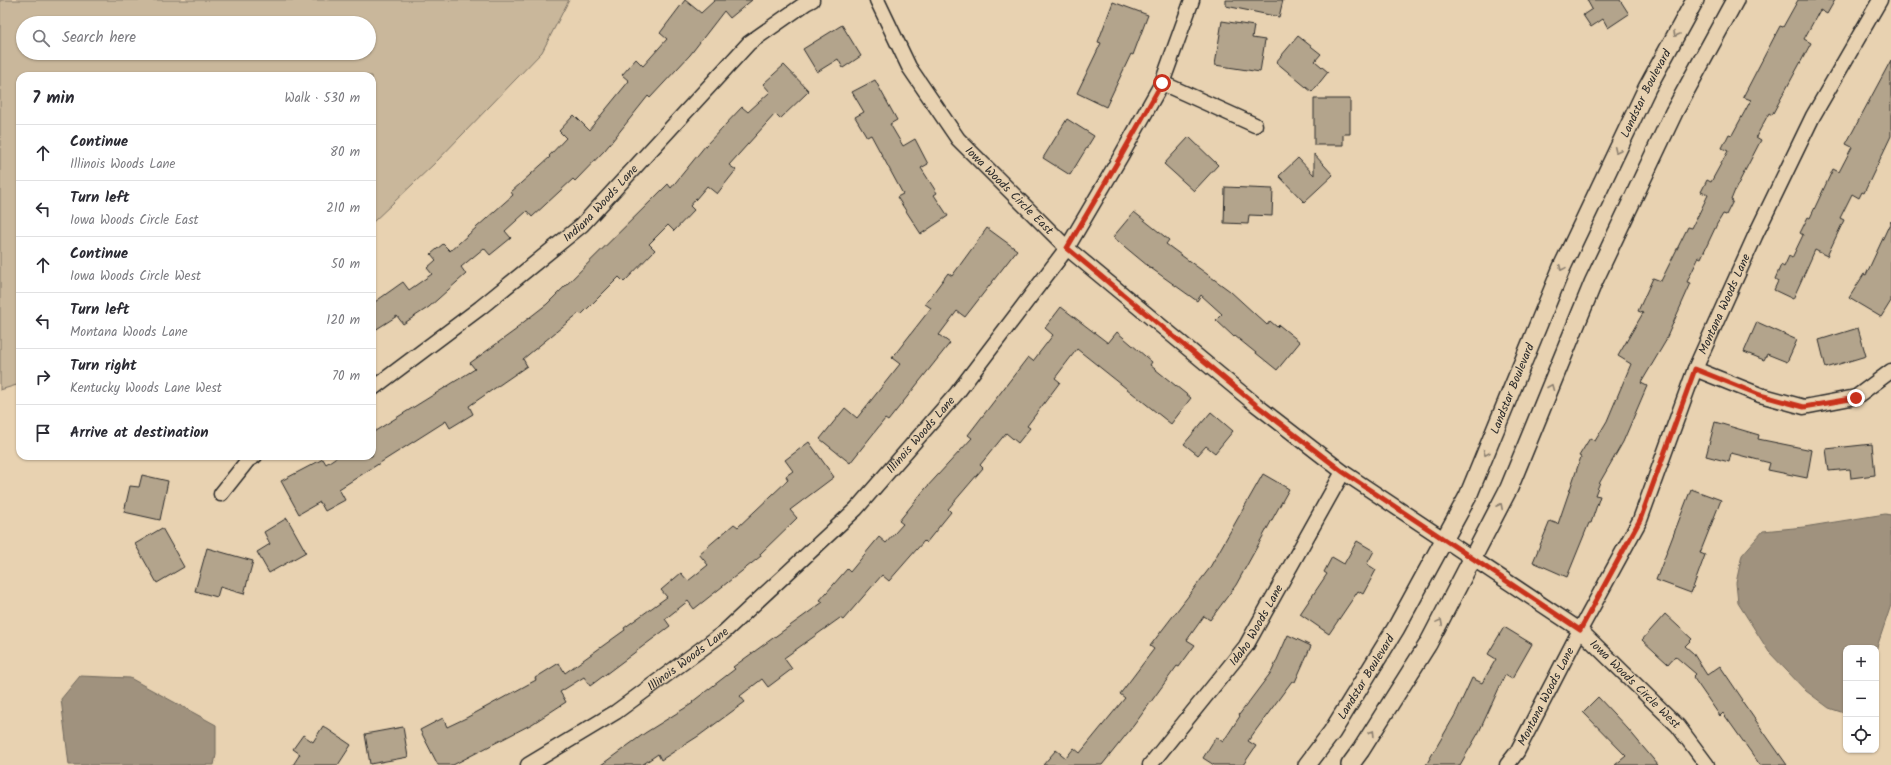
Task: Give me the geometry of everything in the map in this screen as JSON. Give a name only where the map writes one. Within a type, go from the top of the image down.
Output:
[{"type":"street","name":"Indiana Woods Lane","points":[[376,386],[480,308],[582,225],[749,43],[806,2],[812,0]]},
{"type":"street","name":"Iowa Woods Circle East","points":[[877,0],[909,67],[958,139],[1067,248],[1255,404],[1343,472],[1473,560]]},
{"type":"street","name":"Illinois Woods Lane","points":[[528,765],[616,712],[723,634],[856,509],[957,393],[1067,248],[1162,83],[1192,0]]},
{"type":"street","name":"Landstar Boulevard","points":[[1307,765],[1332,732],[1396,628],[1468,496],[1562,268],[1647,88],[1695,0]]},
{"type":"street","points":[[1350,765],[1362,750],[1428,644],[1473,560],[1509,488],[1593,283],[1674,112],[1735,0]]},
{"type":"street","name":"Montana Woods Lane","points":[[1507,765],[1517,752],[1580,630],[1640,520],[1695,369],[1755,236],[1813,116],[1880,0]]},
{"type":"street","points":[[1162,83],[1256,125]]},
{"type":"street","points":[[1695,369],[1760,395],[1804,407],[1856,398],[1891,370]]},
{"type":"street","points":[[221,494],[248,460]]},
{"type":"street","name":"Idaho Woods Lane","points":[[1150,765],[1246,646],[1343,472]]},
{"type":"street","name":"Iowa Woods Circle West","points":[[1473,560],[1580,630],[1678,726],[1707,765]]},
{"type":"shaded area","points":[[0,0],[569,0],[542,52],[435,163],[376,219],[376,72],[16,72],[16,385],[0,390]]},
{"type":"shaded area","points":[[1885,514],[1891,515],[1891,605],[1878,645],[1843,645],[1843,713],[1829,708],[1806,691],[1769,652],[1738,603],[1736,583],[1742,555],[1763,531],[1804,527]]},
{"type":"shaded area","points":[[80,676],[130,678],[216,725],[216,755],[214,765],[69,765],[61,699]]},
{"type":"building","points":[[685,0],[701,13],[715,0],[752,0],[730,18],[724,11],[690,55],[650,98],[648,96],[605,150],[575,181],[573,179],[532,217],[527,211],[505,231],[511,238],[490,255],[484,248],[461,267],[466,274],[429,307],[403,324],[397,316],[376,329],[376,301],[403,282],[409,290],[432,274],[427,268],[436,260],[431,254],[443,244],[450,251],[513,195],[511,192],[550,157],[549,156],[566,138],[559,131],[574,115],[589,130],[629,81],[622,75],[636,59],[643,66],[667,39],[660,33]]},
{"type":"building","points":[[1226,0],[1283,0],[1279,17],[1226,6]]},
{"type":"building","points":[[1587,0],[1620,0],[1629,14],[1608,28],[1603,19],[1591,27],[1583,15],[1592,9]]},
{"type":"building","points":[[1798,0],[1835,0],[1827,14],[1820,10],[1804,39],[1811,43],[1772,115],[1769,113],[1756,137],[1761,140],[1735,190],[1731,200],[1733,201],[1726,215],[1723,214],[1717,224],[1701,258],[1699,257],[1687,282],[1691,283],[1667,339],[1641,383],[1647,386],[1623,442],[1600,482],[1595,495],[1600,496],[1591,523],[1589,523],[1567,577],[1533,562],[1550,521],[1558,524],[1581,457],[1579,456],[1590,438],[1595,441],[1607,421],[1631,364],[1618,356],[1643,313],[1638,311],[1653,278],[1661,281],[1688,227],[1692,228],[1708,195],[1701,192],[1707,180],[1711,182],[1728,151],[1722,148],[1729,134],[1732,135],[1751,100],[1743,97],[1780,26],[1783,27]]},
{"type":"building","points":[[1113,2],[1148,15],[1133,55],[1131,54],[1106,107],[1077,93],[1101,43],[1098,42]]},
{"type":"building","points":[[1222,21],[1254,26],[1252,38],[1265,40],[1260,72],[1215,65]]},
{"type":"building","points":[[842,25],[861,56],[843,68],[838,59],[817,72],[803,49]]},
{"type":"building","points":[[1298,36],[1321,54],[1315,61],[1328,72],[1312,92],[1276,62]]},
{"type":"building","points":[[1891,60],[1891,136],[1864,193],[1862,192],[1859,198],[1852,194],[1840,218],[1844,220],[1827,256],[1815,250],[1793,299],[1774,290],[1778,281],[1775,279],[1781,265],[1784,267],[1789,256],[1792,258],[1803,235],[1800,233],[1808,217],[1810,218],[1833,169],[1839,172],[1852,147],[1846,144]]},
{"type":"building","points":[[784,65],[809,91],[780,119],[775,114],[729,165],[736,170],[717,194],[707,186],[690,206],[694,210],[674,231],[668,225],[649,244],[655,250],[624,282],[619,277],[581,315],[579,313],[523,359],[527,366],[469,406],[473,414],[450,428],[446,421],[339,489],[345,500],[325,511],[320,502],[299,514],[281,481],[321,460],[324,460],[326,464],[332,460],[376,460],[376,431],[475,369],[470,363],[517,329],[516,328],[547,304],[668,184],[671,188],[706,145],[742,107],[748,112],[770,92],[763,84]]},
{"type":"building","points":[[875,80],[897,120],[890,124],[903,146],[915,139],[928,164],[921,168],[937,193],[934,195],[948,216],[921,234],[897,197],[903,194],[871,135],[867,137],[855,117],[864,112],[852,92]]},
{"type":"building","points":[[1314,99],[1350,99],[1350,134],[1343,134],[1343,145],[1314,145]]},
{"type":"building","points":[[1067,119],[1094,136],[1070,175],[1043,158]]},
{"type":"building","points":[[1189,137],[1218,165],[1194,191],[1164,164]]},
{"type":"building","points":[[1314,154],[1333,175],[1304,202],[1279,176],[1298,158],[1314,175]]},
{"type":"building","points":[[1225,187],[1273,189],[1272,216],[1249,215],[1248,224],[1224,223]]},
{"type":"building","points":[[1134,212],[1169,240],[1166,244],[1230,291],[1267,325],[1270,321],[1277,327],[1279,325],[1300,342],[1277,370],[1235,336],[1234,337],[1216,320],[1222,314],[1201,295],[1197,301],[1148,266],[1113,237]]},
{"type":"building","points":[[1891,221],[1891,301],[1881,317],[1849,298],[1864,274],[1866,275]]},
{"type":"building","points":[[987,228],[1017,250],[965,317],[957,311],[939,335],[950,343],[888,421],[885,419],[850,463],[820,439],[845,408],[857,418],[900,364],[892,358],[931,308],[925,304],[948,273],[952,276]]},
{"type":"building","points":[[1061,307],[1108,343],[1117,332],[1152,362],[1150,365],[1191,398],[1171,424],[1077,349],[1055,378],[1060,382],[1027,426],[1030,428],[1018,443],[1006,433],[980,465],[983,468],[948,509],[951,512],[926,543],[924,541],[889,581],[882,575],[843,620],[840,618],[784,658],[792,669],[768,687],[762,679],[740,696],[745,702],[700,735],[661,760],[658,754],[642,765],[601,765],[645,733],[693,703],[692,702],[735,669],[733,667],[823,602],[820,600],[847,569],[850,572],[879,537],[886,543],[903,524],[899,521],[925,489],[972,438],[968,435],[1028,357],[1033,361],[1053,335],[1045,328]]},
{"type":"building","points":[[1757,322],[1797,340],[1787,362],[1767,354],[1764,360],[1744,352]]},
{"type":"building","points":[[1858,328],[1866,356],[1826,368],[1819,340]]},
{"type":"building","points":[[1211,412],[1233,431],[1215,453],[1206,446],[1198,455],[1184,444]]},
{"type":"building","points":[[1715,422],[1759,435],[1758,439],[1812,450],[1807,478],[1768,470],[1770,463],[1731,453],[1729,462],[1706,456]]},
{"type":"building","points":[[809,442],[834,477],[790,510],[797,518],[760,554],[761,556],[694,609],[688,601],[665,619],[670,626],[590,686],[584,677],[560,692],[566,702],[532,724],[453,765],[438,765],[420,730],[443,718],[447,727],[466,718],[536,680],[535,678],[559,663],[565,673],[625,630],[624,628],[667,597],[661,590],[681,573],[688,581],[708,565],[699,554],[734,524],[738,527],[788,480],[786,476],[793,471],[785,460]]},
{"type":"building","points":[[1872,444],[1875,475],[1851,478],[1850,469],[1829,471],[1826,449]]},
{"type":"building","points":[[1263,474],[1289,489],[1236,585],[1210,620],[1204,616],[1187,640],[1195,645],[1179,667],[1177,666],[1134,725],[1102,765],[1043,765],[1056,750],[1066,758],[1074,748],[1080,753],[1125,698],[1120,694],[1154,649],[1150,646],[1209,569]]},
{"type":"building","points":[[142,475],[168,481],[160,520],[124,512],[130,486],[139,487]]},
{"type":"building","points":[[1691,489],[1721,500],[1700,553],[1705,555],[1691,593],[1656,580]]},
{"type":"building","points":[[287,518],[306,552],[269,573],[257,552],[270,544],[264,532]]},
{"type":"building","points":[[162,528],[184,567],[157,583],[135,544]]},
{"type":"building","points":[[1357,541],[1374,551],[1367,564],[1376,570],[1363,594],[1358,591],[1329,634],[1300,614],[1327,574],[1324,572],[1332,557],[1344,564]]},
{"type":"building","points":[[207,548],[253,561],[244,594],[220,587],[217,597],[195,591]]},
{"type":"building","points":[[1665,614],[1692,639],[1685,646],[1693,653],[1707,675],[1720,666],[1743,700],[1742,701],[1787,765],[1760,765],[1723,713],[1720,716],[1693,677],[1696,674],[1675,656],[1668,664],[1642,640]]},
{"type":"building","points":[[1504,627],[1532,644],[1512,679],[1505,675],[1479,732],[1460,765],[1426,765],[1455,715],[1472,678],[1482,683],[1496,659],[1488,654]]},
{"type":"building","points":[[1288,635],[1311,646],[1295,682],[1292,681],[1248,741],[1256,746],[1243,765],[1214,765],[1203,758],[1216,737],[1223,742],[1240,716],[1239,715],[1272,671]]},
{"type":"building","points":[[1598,697],[1628,729],[1658,765],[1615,765],[1626,756],[1583,712]]},
{"type":"building","points":[[323,726],[351,745],[338,765],[293,765],[300,754],[293,749],[303,735],[313,742]]},
{"type":"building","points":[[403,727],[408,757],[370,764],[365,734]]},
{"type":"route","points":[[1162,83],[1067,248],[1255,404],[1343,472],[1580,630],[1640,520],[1695,369],[1760,395],[1804,407],[1856,398]]}]
